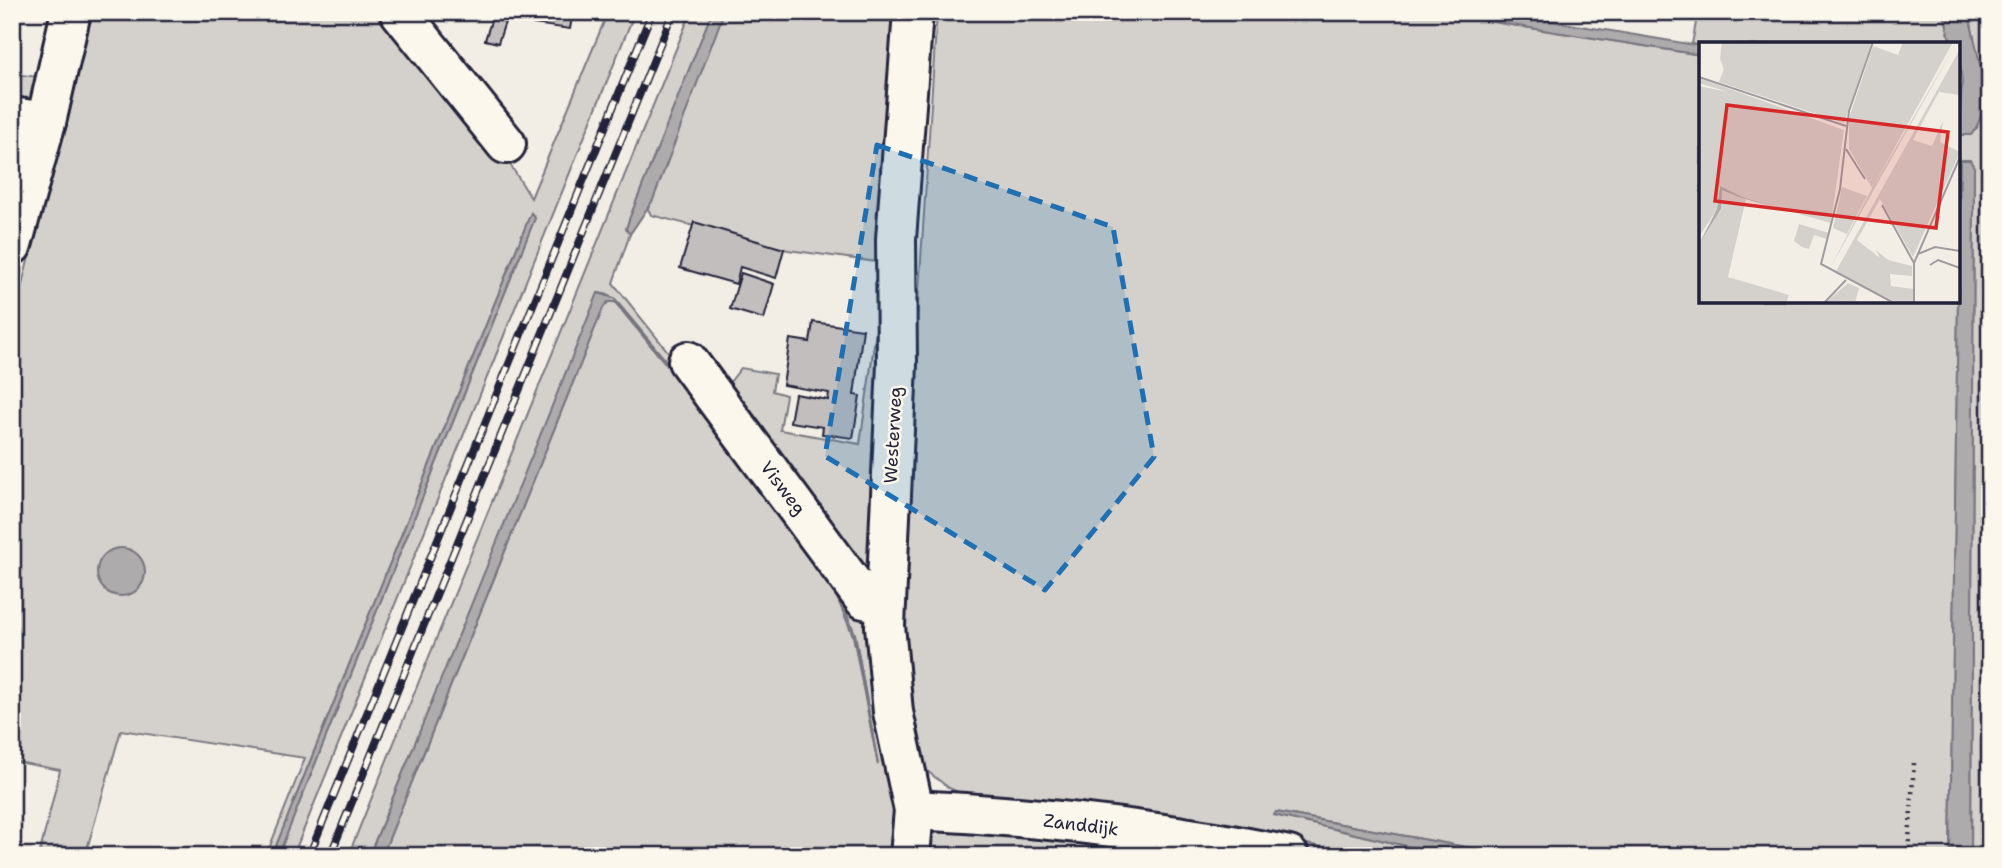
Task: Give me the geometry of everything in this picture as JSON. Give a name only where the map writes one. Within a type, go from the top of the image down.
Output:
[{"type":"street","points":[[12,245],[29,120],[71,12]]},
{"type":"street","points":[[400,12],[506,144]]},
{"type":"street","name":"Westerweg","points":[[911,856],[914,810],[892,712],[885,603],[897,364],[896,239],[913,12]]},
{"type":"street","name":"Visweg","points":[[688,360],[864,599],[885,603]]},
{"type":"street","name":"Zanddijk","points":[[914,810],[982,813],[1172,836],[1289,856]]},
{"type":"path","points":[[1908,856],[1914,763]]},
{"type":"path","points":[[1989,856],[1990,805]]},
{"type":"highlighted area","points":[[877,145],[1113,227],[1154,457],[1045,590],[825,456]]},
{"type":"shaded area","points":[[89,12],[386,12],[503,153],[531,198],[608,12],[635,12],[293,856],[278,856],[535,218],[531,213],[272,856],[266,856],[305,758],[121,730],[85,856],[39,856],[60,770],[12,761],[12,326]]},
{"type":"shaded area","points":[[691,12],[712,12],[630,217],[626,229],[630,234],[613,283],[718,414],[870,624],[898,788],[899,856],[382,856],[603,308],[608,302],[615,302],[671,370],[834,590],[853,635],[878,765],[855,634],[836,588],[673,369],[609,295],[599,293],[369,856],[348,856]]},
{"type":"shaded area","points":[[712,12],[724,12],[653,200],[630,234],[626,229],[630,217]]},
{"type":"shaded area","points":[[724,12],[899,12],[885,263],[788,250],[651,215],[647,207]]},
{"type":"shaded area","points":[[937,12],[1430,12],[1699,55],[1699,303],[1958,303],[1950,856],[1514,856],[1276,812],[1275,815],[1449,856],[1337,856],[1329,849],[1290,840],[970,797],[949,788],[927,771],[919,754],[900,656],[900,583]]},
{"type":"shaded area","points":[[1430,12],[1498,12],[1699,46],[1699,55]]},
{"type":"shaded area","points":[[1698,12],[1944,12],[1951,42],[1699,42],[1699,46],[1692,44]]},
{"type":"shaded area","points":[[1944,12],[1969,12],[1984,92],[1979,122],[1971,135],[1960,135],[1960,42],[1951,42]]},
{"type":"shaded area","points":[[1969,12],[1990,12],[1990,856],[1971,856],[1974,168],[1969,160],[1960,161],[1960,134],[1977,128],[1983,90]]},
{"type":"shaded area","points":[[12,74],[40,77],[12,202]]},
{"type":"shaded area","points":[[1960,160],[1970,160],[1974,167],[1971,856],[1950,856]]},
{"type":"shaded area","points":[[531,213],[535,218],[278,856],[272,856]]},
{"type":"shaded area","points":[[598,293],[614,298],[673,369],[836,588],[855,634],[878,765],[853,635],[834,590],[671,370],[615,302],[608,302],[603,308],[382,856],[369,856]]},
{"type":"shaded area","points":[[878,316],[885,322],[873,585],[727,393],[730,382],[741,368],[775,374],[772,391],[786,395],[780,430],[860,444]]},
{"type":"shaded area","points":[[121,548],[138,555],[145,572],[138,589],[121,596],[104,589],[97,572],[104,555]]},
{"type":"shaded area","points":[[1276,812],[1514,856],[1449,856],[1274,815]]},
{"type":"shaded area","points":[[946,827],[1223,856],[922,856],[935,833]]},
{"type":"building","points":[[535,12],[573,12],[570,29],[533,24]]},
{"type":"building","points":[[492,18],[505,22],[498,43],[485,40]]},
{"type":"building","points":[[694,222],[784,249],[776,278],[740,267],[736,284],[680,268]]},
{"type":"building","points":[[741,273],[774,284],[764,319],[730,309]]},
{"type":"building","points":[[813,322],[863,329],[854,395],[860,396],[853,438],[822,434],[823,427],[790,422],[795,394],[828,400],[829,393],[783,385],[790,339],[810,342]]},
{"type":"railway","points":[[309,856],[652,12]]},
{"type":"railway","points":[[330,856],[673,12]]}]
